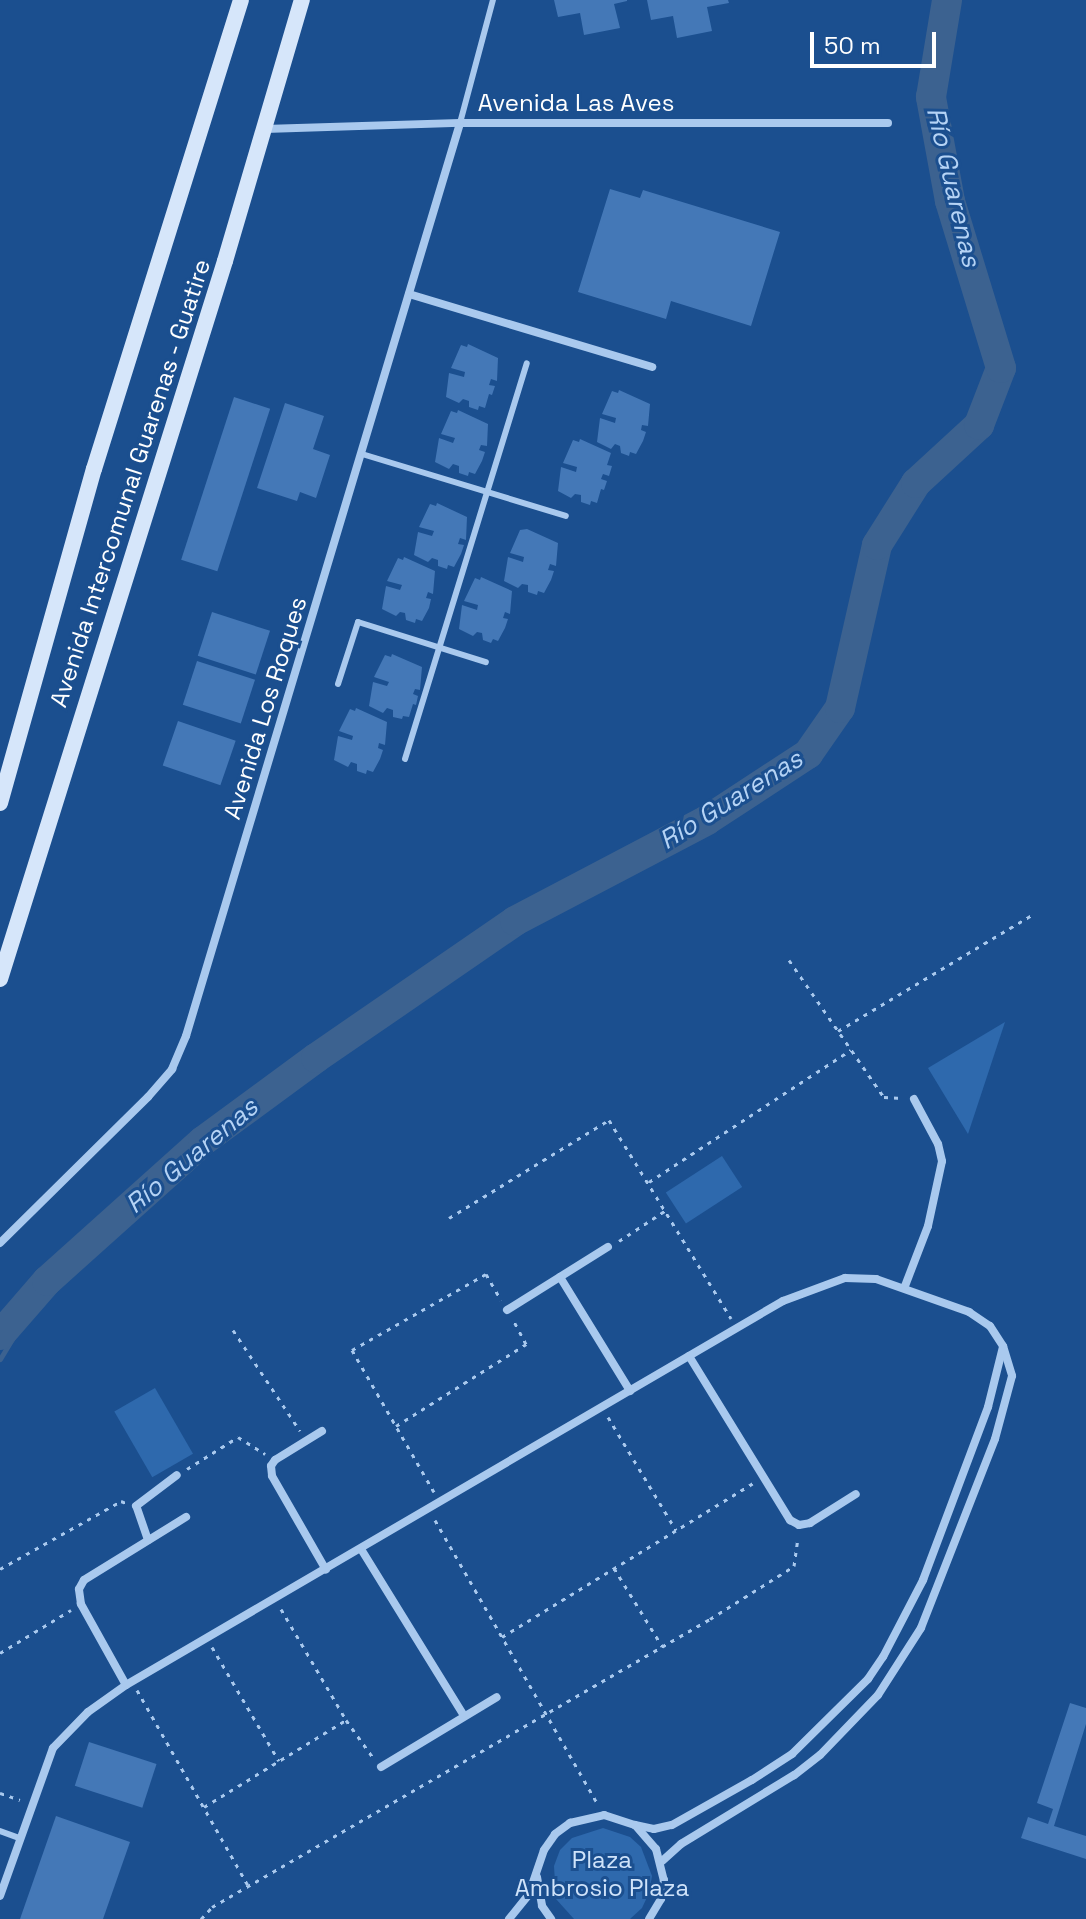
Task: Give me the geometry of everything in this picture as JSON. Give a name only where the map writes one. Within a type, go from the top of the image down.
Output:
[{"type":"main road","name":"Avenida Intercomunal Guarenas - Guatire","points":[[0,803],[94,469],[241,0]]},
{"type":"main road","name":"Avenida Intercomunal Guarenas - Guatire","points":[[0,979],[302,0]]},
{"type":"street","name":"Avenida Las Aves","points":[[264,129],[460,123],[888,123]]},
{"type":"street","name":"Avenida Los Roques","points":[[0,1243],[172,1069],[205,983],[460,123]]},
{"type":"street","points":[[409,294],[652,367]]},
{"type":"street","points":[[905,1286],[928,1226],[942,1161],[938,1144],[914,1099]]},
{"type":"street","points":[[507,1310],[608,1247]]},
{"type":"street","points":[[560,1277],[630,1391]]},
{"type":"street","points":[[0,1896],[53,1748],[88,1712],[129,1684],[783,1301],[845,1278],[876,1279],[905,1286],[969,1312],[990,1326],[1003,1346],[1012,1376],[1008,1402],[939,1587],[901,1661],[878,1695],[820,1755],[794,1775],[681,1844],[662,1861]]},
{"type":"street","points":[[509,1919],[529,1894],[544,1850],[555,1834],[570,1823],[604,1815],[654,1829],[672,1825],[792,1754],[868,1679],[883,1657],[923,1580],[988,1407],[1003,1346]]},
{"type":"street","points":[[689,1356],[790,1520],[799,1525],[810,1523],[856,1494]]},
{"type":"street","points":[[322,1431],[275,1460],[272,1476],[326,1570]]},
{"type":"street","points":[[148,1540],[136,1506],[177,1475]]},
{"type":"street","points":[[129,1684],[81,1604],[79,1589],[84,1580],[186,1517]]},
{"type":"street","points":[[361,1549],[464,1716]]},
{"type":"street","points":[[381,1767],[497,1697]]},
{"type":"street","points":[[635,1825],[647,1836],[662,1861],[664,1880],[651,1918]]},
{"type":"street","points":[[538,1868],[537,1887],[551,1919]]},
{"type":"lane","points":[[460,123],[493,0]]},
{"type":"lane","points":[[405,759],[527,363]]},
{"type":"lane","points":[[362,454],[566,516]]},
{"type":"lane","points":[[338,684],[358,622],[486,662]]},
{"type":"lane","points":[[0,1831],[19,1838]]},
{"type":"path","points":[[838,1031],[1032,915]]},
{"type":"path","points":[[789,960],[884,1097],[914,1099]]},
{"type":"path","points":[[649,1182],[851,1050]]},
{"type":"path","points":[[449,1218],[609,1120],[737,1328]]},
{"type":"path","points":[[608,1247],[666,1210]]},
{"type":"path","points":[[396,1426],[526,1344],[486,1274],[352,1350],[440,1503]]},
{"type":"path","points":[[233,1330],[306,1441]]},
{"type":"path","points":[[602,1407],[676,1530]]},
{"type":"path","points":[[177,1475],[238,1437],[275,1460]]},
{"type":"path","points":[[502,1637],[763,1477]]},
{"type":"path","points":[[0,1569],[121,1501],[136,1506]]},
{"type":"path","points":[[429,1510],[604,1815]]},
{"type":"path","points":[[201,1919],[212,1907],[248,1885],[662,1646],[794,1566],[799,1525]]},
{"type":"path","points":[[614,1568],[662,1646]]},
{"type":"path","points":[[275,1599],[346,1720],[381,1767]]},
{"type":"path","points":[[0,1653],[81,1604]]},
{"type":"path","points":[[207,1638],[279,1761]]},
{"type":"path","points":[[129,1684],[248,1885]]},
{"type":"path","points":[[204,1807],[346,1720]]},
{"type":"path","points":[[0,1793],[31,1804]]},
{"type":"green space","points":[[1005,1022],[968,1134],[928,1068]]},
{"type":"green space","points":[[722,1156],[742,1187],[686,1224],[666,1192]]},
{"type":"green space","points":[[155,1388],[193,1454],[152,1477],[114,1412]]},
{"type":"green space","name":"Plaza Ambrosio Plaza","points":[[603,1828],[630,1837],[641,1847],[652,1876],[649,1893],[642,1908],[630,1919],[574,1919],[556,1899],[554,1866],[560,1850],[572,1838]]},
{"type":"building","points":[[554,0],[627,1],[614,4],[620,28],[584,35],[580,13],[558,17]]},
{"type":"building","points":[[647,0],[728,0],[729,3],[707,7],[712,31],[677,38],[673,16],[651,20]]},
{"type":"building","points":[[610,189],[640,198],[643,190],[780,232],[751,326],[671,301],[666,319],[578,292]]},
{"type":"building","points":[[468,344],[498,358],[497,381],[491,379],[489,385],[495,386],[492,395],[489,394],[485,408],[479,406],[478,410],[469,407],[469,401],[463,399],[459,403],[446,397],[449,373],[464,377],[465,372],[451,368],[461,345],[467,347]]},
{"type":"building","points":[[619,390],[650,404],[648,426],[642,425],[641,430],[646,432],[643,441],[636,454],[630,452],[629,456],[621,453],[620,446],[615,444],[611,449],[597,442],[600,418],[615,423],[616,418],[602,414],[612,391],[618,393]]},
{"type":"building","points":[[234,397],[270,409],[217,571],[181,560]]},
{"type":"building","points":[[285,403],[324,416],[313,449],[330,455],[316,498],[300,492],[297,501],[257,488]]},
{"type":"building","points":[[458,410],[488,424],[487,446],[481,445],[479,450],[485,452],[482,461],[475,474],[469,472],[468,476],[459,473],[459,466],[453,464],[449,469],[435,462],[439,438],[453,443],[455,438],[441,434],[451,411],[457,413]]},
{"type":"building","points":[[580,439],[611,453],[607,465],[612,466],[609,476],[603,474],[601,479],[607,481],[604,490],[601,489],[597,503],[591,501],[590,505],[581,502],[581,495],[575,494],[571,498],[558,491],[561,467],[576,472],[577,467],[563,463],[573,440],[579,442]]},
{"type":"building","points":[[437,503],[467,517],[466,540],[460,538],[458,544],[464,545],[461,554],[454,567],[448,565],[447,569],[438,566],[438,560],[432,558],[428,562],[414,555],[418,532],[432,536],[434,531],[419,527],[430,504],[436,506]]},
{"type":"building","points":[[527,529],[558,543],[556,566],[550,564],[548,570],[554,571],[551,580],[544,593],[538,591],[537,595],[528,592],[528,585],[522,584],[518,588],[504,581],[508,557],[523,562],[524,557],[510,553],[520,530]]},
{"type":"building","points":[[404,557],[435,571],[433,594],[428,592],[426,598],[431,599],[429,608],[422,621],[416,619],[415,623],[406,620],[405,613],[400,612],[396,616],[382,609],[386,586],[400,590],[402,585],[387,581],[398,558],[403,560]]},
{"type":"building","points":[[481,577],[512,591],[510,614],[505,612],[503,618],[508,619],[505,628],[498,641],[493,639],[491,643],[483,640],[482,633],[477,632],[473,636],[459,629],[462,605],[477,610],[478,605],[464,601],[475,578],[480,580]]},
{"type":"building","points":[[212,612],[270,631],[256,675],[198,656]]},
{"type":"building","points":[[392,654],[422,667],[420,690],[415,689],[413,694],[418,696],[416,705],[413,704],[409,717],[403,716],[402,719],[393,717],[393,710],[387,708],[383,713],[369,706],[373,682],[387,686],[389,682],[374,677],[385,655],[391,657]]},
{"type":"building","points":[[197,661],[255,680],[241,724],[183,705]]},
{"type":"building","points":[[356,708],[387,722],[385,745],[379,743],[378,748],[383,750],[380,759],[373,772],[367,770],[366,774],[357,771],[357,764],[351,762],[348,767],[334,760],[338,736],[352,740],[353,736],[339,731],[350,709],[355,711]]},
{"type":"building","points":[[178,721],[236,741],[220,785],[163,765]]},
{"type":"building","points":[[1070,1703],[1086,1708],[1086,1724],[1054,1826],[1086,1836],[1086,1859],[1021,1838],[1028,1817],[1048,1824],[1053,1809],[1037,1803]]},
{"type":"building","points":[[89,1742],[157,1764],[142,1808],[75,1786]]},
{"type":"building","points":[[56,1816],[130,1842],[103,1919],[20,1919]]},
{"type":"waterway","name":"Río Guarenas","points":[[0,1335],[47,1281],[203,1141],[316,1058],[515,921],[707,820],[808,754],[840,708],[877,545],[916,483],[979,425],[1001,368],[950,201],[931,97],[947,0]]},
{"type":"waterway","points":[[0,1359],[47,1281]]}]
